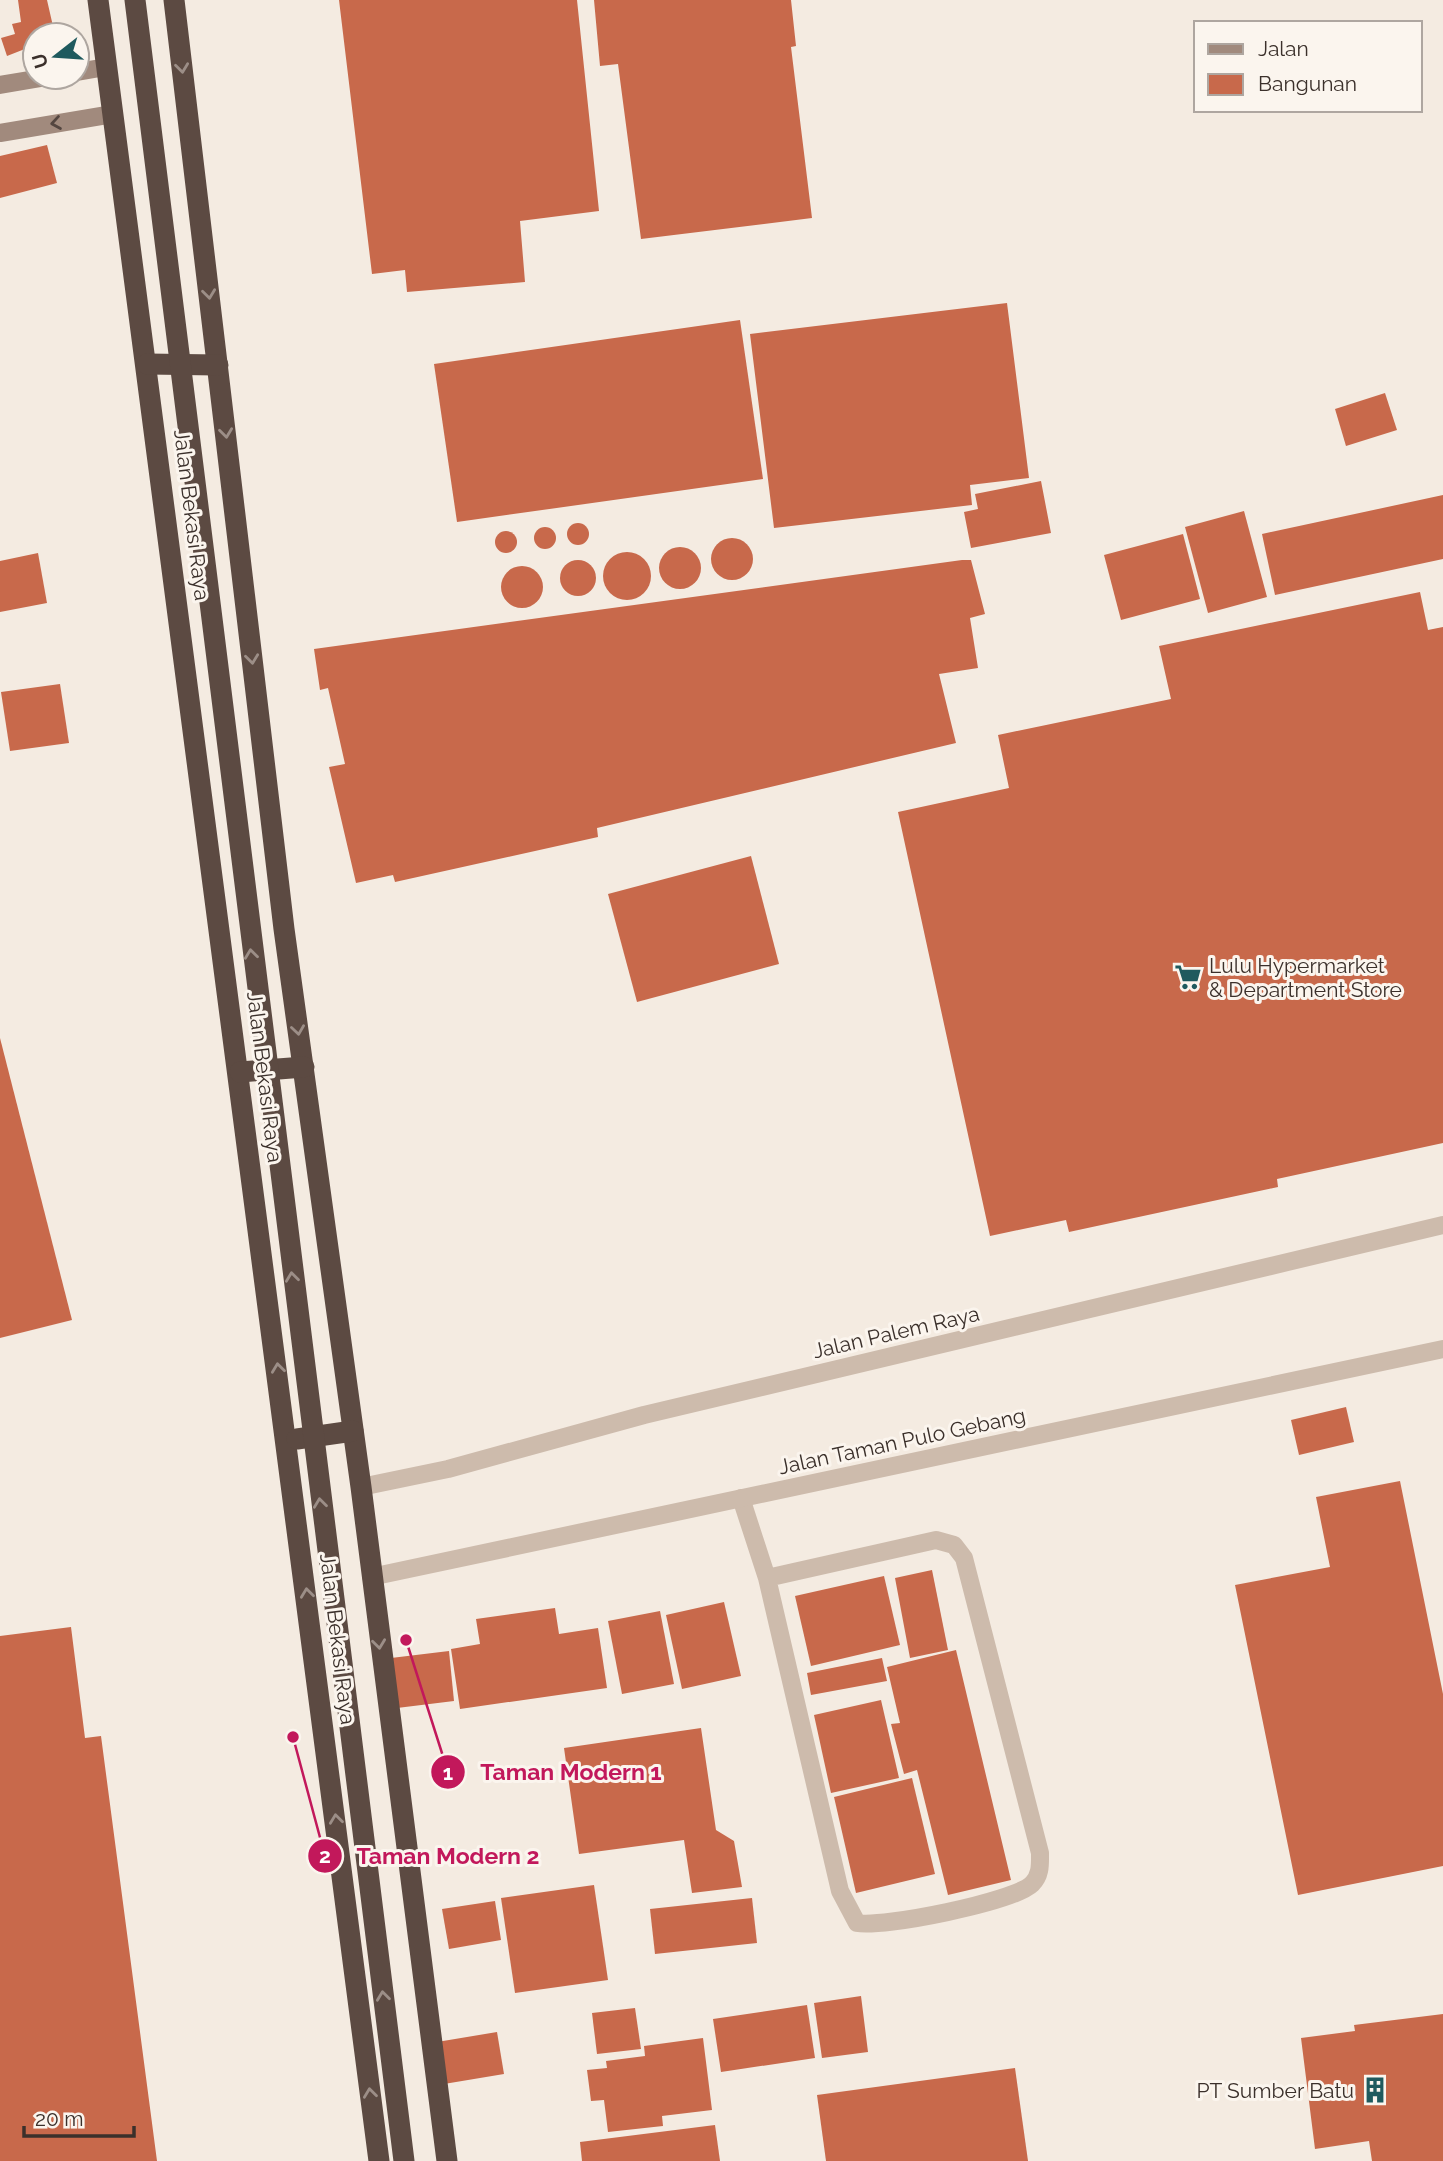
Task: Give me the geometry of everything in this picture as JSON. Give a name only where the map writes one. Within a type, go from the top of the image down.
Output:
[{"type":"highway","name":"Jalan Bekasi Raya","points":[[98,0],[288,1440],[379,2161]]},
{"type":"highway","points":[[135,0],[404,2161]]},
{"type":"highway","name":"Jalan Bekasi Raya","points":[[174,0],[284,929],[354,1431],[447,2161]]},
{"type":"highway","points":[[147,364],[218,365]]},
{"type":"highway","points":[[240,1072],[304,1067]]},
{"type":"highway","points":[[288,1440],[354,1431]]},
{"type":"street","points":[[91,70],[106,67]]},
{"type":"street","points":[[0,85],[21,81]]},
{"type":"street","points":[[0,133],[113,114]]},
{"type":"street","name":"Jalan Palem Raya","points":[[361,1488],[448,1469],[644,1415],[1443,1225]]},
{"type":"street","name":"Jalan Taman Pulo Gebang","points":[[371,1577],[1443,1349]]},
{"type":"street","points":[[741,1498],[767,1578],[840,1891],[857,1923],[871,1926],[933,1915],[1016,1893],[1033,1883],[1040,1869],[1040,1853],[964,1558],[954,1545],[936,1540],[767,1578]]},
{"type":"building","points":[[18,0],[47,0],[52,21],[21,22]]},
{"type":"building","points":[[339,0],[577,0],[599,211],[520,221],[525,282],[407,292],[405,270],[372,274]]},
{"type":"building","points":[[594,0],[791,0],[796,46],[791,47],[812,218],[641,239],[618,64],[600,66]]},
{"type":"building","points":[[21,22],[21,50],[7,56],[1,38],[15,34],[12,24]]},
{"type":"building","points":[[47,145],[57,183],[0,198],[0,156]]},
{"type":"building","points":[[1007,303],[1029,478],[970,485],[972,505],[774,528],[750,334]]},
{"type":"building","points":[[740,320],[763,479],[457,522],[434,364]]},
{"type":"building","points":[[1385,393],[1397,430],[1346,446],[1335,409]]},
{"type":"building","points":[[1041,481],[1051,533],[971,548],[964,512],[978,509],[975,494]]},
{"type":"building","points":[[1443,495],[1443,559],[1275,595],[1262,534]]},
{"type":"building","points":[[1244,511],[1267,597],[1208,613],[1185,527]]},
{"type":"building","points":[[578,523],[586,526],[589,534],[586,542],[578,545],[570,542],[567,534],[570,526]]},
{"type":"building","points":[[545,527],[553,530],[556,538],[553,546],[545,549],[537,546],[534,538],[537,530]]},
{"type":"building","points":[[506,531],[514,534],[517,542],[514,550],[506,553],[498,550],[495,542],[498,534]]},
{"type":"building","points":[[1183,534],[1200,599],[1121,620],[1104,555]]},
{"type":"building","points":[[732,538],[747,544],[753,559],[747,574],[732,580],[717,574],[711,559],[717,544]]},
{"type":"building","points":[[680,547],[695,553],[701,568],[695,583],[680,589],[665,583],[659,568],[665,553]]},
{"type":"building","points":[[627,552],[644,559],[651,576],[644,593],[627,600],[610,593],[603,576],[610,559]]},
{"type":"building","points":[[38,553],[47,603],[0,612],[0,561]]},
{"type":"building","points":[[578,560],[591,565],[596,578],[591,591],[578,596],[565,591],[560,578],[565,565]]},
{"type":"building","points":[[971,560],[985,614],[970,618],[978,668],[939,674],[956,743],[597,828],[598,837],[395,882],[393,875],[356,883],[329,767],[345,764],[328,688],[320,690],[314,649]]},
{"type":"building","points":[[522,566],[537,572],[543,587],[537,602],[522,608],[507,602],[501,587],[507,572]]},
{"type":"building","name":"Lulu Hypermarket & Department Store","points":[[1420,592],[1428,630],[1443,627],[1443,1143],[1277,1179],[1278,1187],[1069,1232],[1066,1220],[990,1236],[898,812],[1009,788],[998,735],[1171,699],[1159,646]]},
{"type":"building","points":[[60,684],[69,743],[10,751],[1,692]]},
{"type":"building","points":[[751,856],[779,964],[637,1002],[608,894]]},
{"type":"building","points":[[0,1038],[72,1320],[0,1338]]},
{"type":"building","points":[[1346,1407],[1354,1442],[1299,1455],[1291,1420]]},
{"type":"building","points":[[1400,1481],[1443,1694],[1443,1866],[1298,1895],[1235,1585],[1330,1567],[1316,1497]]},
{"type":"building","points":[[932,1570],[948,1650],[910,1658],[895,1578]]},
{"type":"building","points":[[884,1576],[900,1645],[811,1666],[795,1596]]},
{"type":"building","points":[[724,1602],[741,1676],[682,1689],[666,1615]]},
{"type":"building","points":[[555,1608],[559,1634],[598,1628],[607,1688],[460,1709],[451,1649],[480,1644],[476,1619]]},
{"type":"building","points":[[660,1611],[674,1684],[622,1694],[608,1621]]},
{"type":"building","points":[[71,1627],[85,1738],[101,1736],[157,2161],[0,2161],[0,1636]]},
{"type":"building","points":[[956,1650],[1011,1880],[948,1895],[917,1770],[904,1774],[891,1724],[900,1723],[887,1667]]},
{"type":"building","points":[[449,1651],[454,1701],[397,1708],[391,1658]]},
{"type":"building","points":[[882,1658],[887,1681],[811,1695],[807,1673]]},
{"type":"building","points":[[881,1700],[899,1778],[831,1793],[814,1715]]},
{"type":"building","points":[[701,1728],[716,1830],[734,1841],[742,1887],[692,1893],[684,1840],[579,1854],[564,1748]]},
{"type":"building","points":[[912,1778],[935,1874],[856,1893],[834,1797]]},
{"type":"building","points":[[594,1885],[608,1980],[515,1993],[501,1898]]},
{"type":"building","points":[[752,1898],[757,1943],[655,1954],[650,1909]]},
{"type":"building","points":[[495,1901],[501,1940],[449,1949],[442,1909]]},
{"type":"building","points":[[861,1996],[868,2052],[822,2058],[814,2003]]},
{"type":"building","points":[[807,2005],[815,2058],[721,2072],[713,2019]]},
{"type":"building","points":[[635,2008],[641,2049],[597,2054],[592,2013]]},
{"type":"building","name":"PT Sumber Batu","points":[[1443,2014],[1443,2161],[1372,2161],[1369,2141],[1315,2149],[1301,2038],[1355,2031],[1354,2025]]},
{"type":"building","points":[[497,2032],[504,2074],[444,2084],[437,2042]]},
{"type":"building","points":[[703,2038],[712,2110],[662,2116],[663,2126],[608,2132],[604,2100],[591,2101],[587,2070],[607,2068],[606,2061],[645,2056],[644,2046]]},
{"type":"building","points":[[1015,2068],[1028,2161],[826,2161],[817,2095]]},
{"type":"building","points":[[715,2125],[720,2161],[582,2161],[580,2142]]},
{"type":"place","name":"Lulu Hypermarket & Department Store","points":[[1188,977]]},
{"type":"place","name":"Taman Modern 1","points":[[406,1640]]},
{"type":"place","name":"Taman Modern 2","points":[[293,1737]]},
{"type":"place","name":"PT Sumber Batu","points":[[1375,2090]]}]
